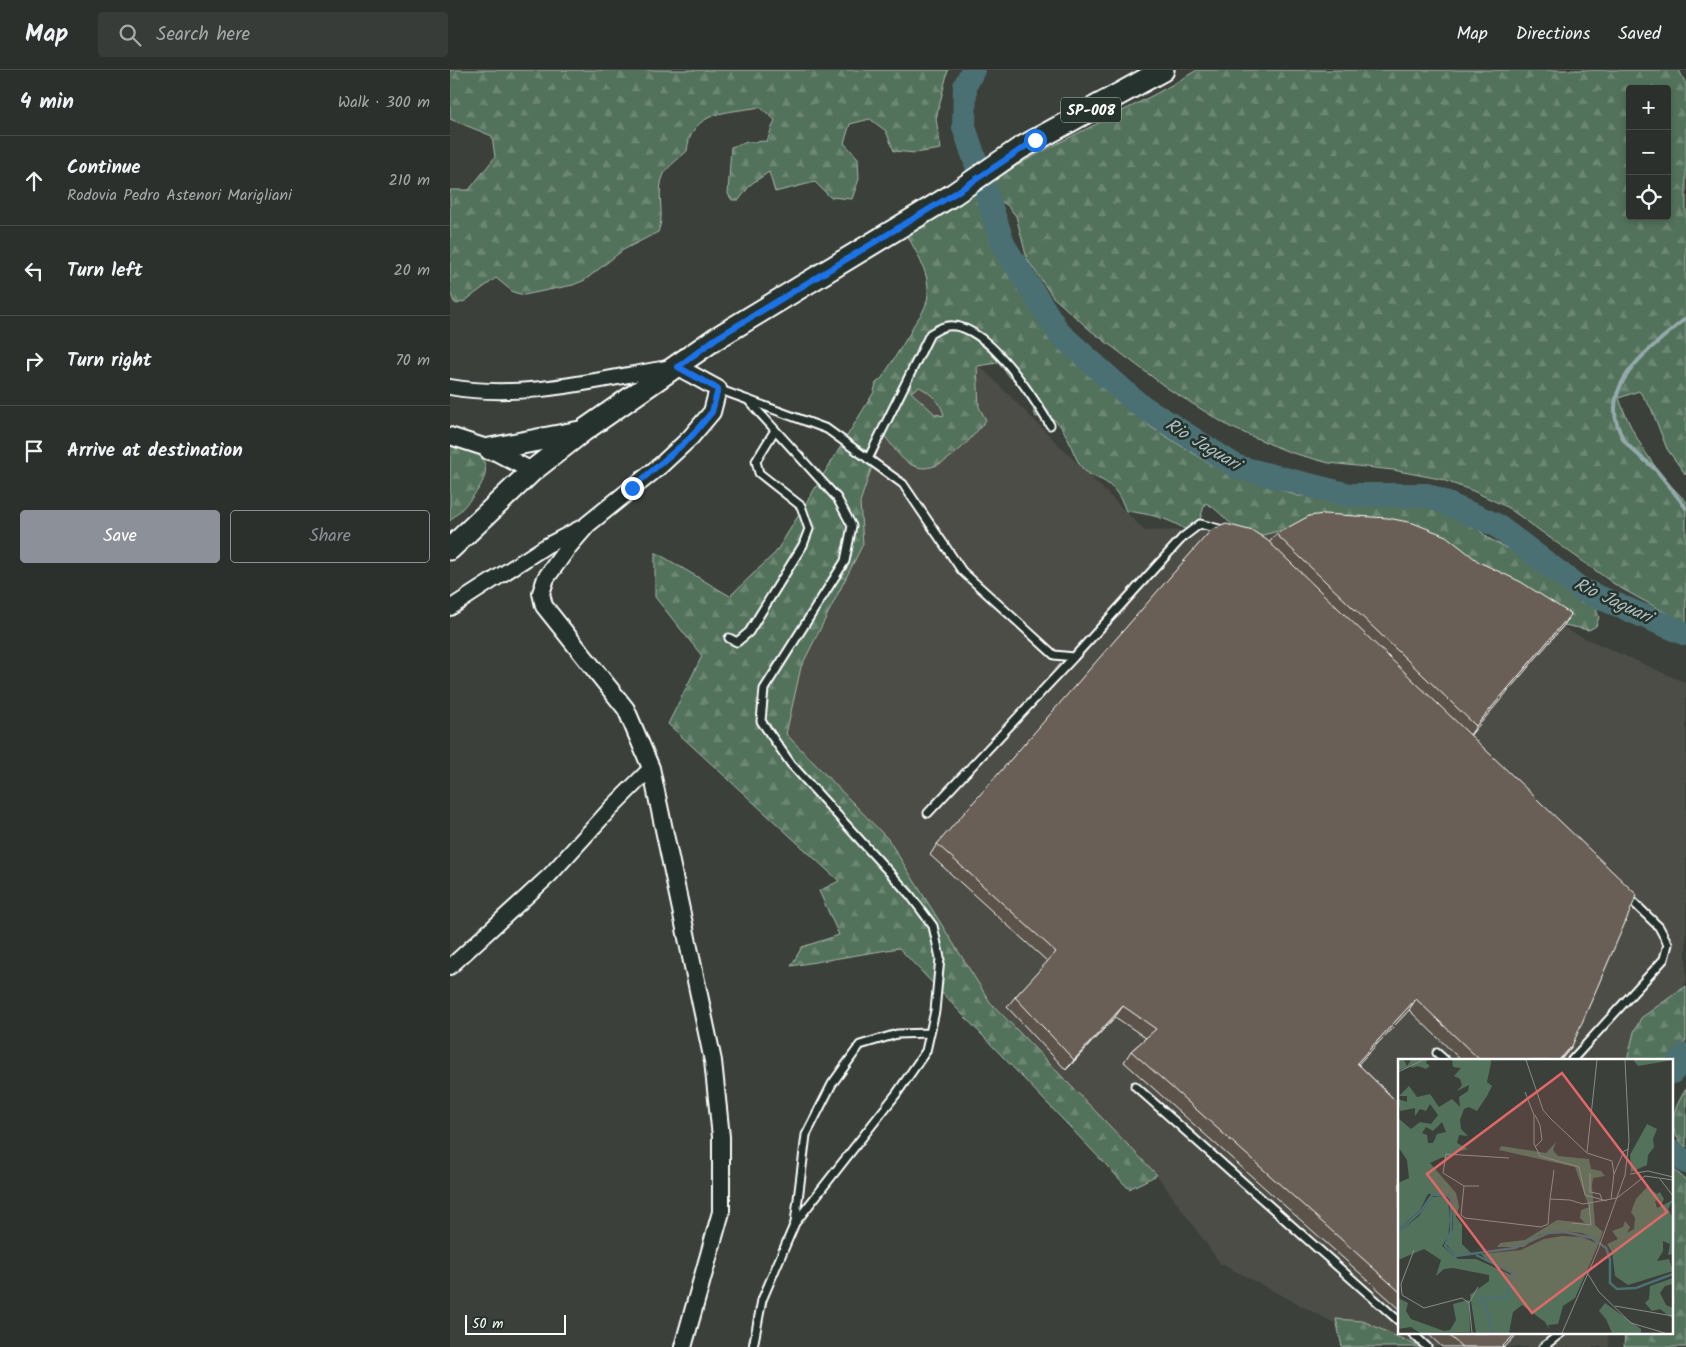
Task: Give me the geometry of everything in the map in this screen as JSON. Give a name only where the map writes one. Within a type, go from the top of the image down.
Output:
[{"type":"main road","points":[[1102,104],[1130,70]]},
{"type":"main road","name":"SP-008","points":[[450,549],[532,471],[583,431],[678,367],[715,339],[954,194],[1019,149],[1162,70]]},
{"type":"main road","points":[[490,449],[583,431]]},
{"type":"street","points":[[450,388],[475,392],[516,391],[678,367],[718,389],[712,412],[690,438],[661,465],[588,524],[546,546],[450,608]]},
{"type":"street","points":[[450,436],[490,449],[532,471]]},
{"type":"street","points":[[588,524],[546,578],[541,593],[544,606],[626,709],[651,768],[713,1061],[721,1137],[721,1212],[683,1347]]},
{"type":"street","points":[[450,967],[550,875],[611,808],[651,768]]},
{"type":"lane","points":[[868,459],[930,334],[948,326],[968,330],[986,341],[1028,387],[1050,425]]},
{"type":"lane","points":[[718,389],[827,429],[903,484],[962,570],[1054,655],[1074,657]]},
{"type":"lane","points":[[748,400],[837,498],[852,526],[845,561],[764,690],[761,721],[792,764],[910,895],[933,926],[940,958],[926,1051],[897,1093],[795,1223],[762,1300],[753,1347]]},
{"type":"lane","points":[[729,638],[737,642],[749,632],[803,545],[809,529],[800,506],[759,473],[756,460],[775,430]]},
{"type":"lane","points":[[928,813],[1183,537],[1200,524],[1234,533]]},
{"type":"lane","points":[[1573,1059],[1664,960],[1668,944],[1660,926],[1618,887]]},
{"type":"lane","points":[[795,1223],[806,1135],[832,1084],[860,1045],[897,1034],[930,1033]]},
{"type":"lane","points":[[1436,1053],[1444,1059]]},
{"type":"lane","points":[[1135,1086],[1398,1320]]},
{"type":"lane","points":[[1413,1334],[1427,1347]]},
{"type":"lane","points":[[1543,1347],[1560,1334]]},
{"type":"shaded area","points":[[976,362],[1145,531],[1301,527],[1465,554],[1571,632],[1686,683],[1686,982],[1634,1059],[1398,1059],[1398,1334],[1608,1334],[1609,1347],[1380,1347],[1220,1263],[1157,1175],[990,1002],[888,839],[786,734],[801,667],[863,544],[860,502],[894,401],[919,387]]},
{"type":"green space","points":[[450,70],[948,70],[936,119],[941,149],[915,153],[894,151],[886,131],[870,119],[850,124],[844,143],[858,158],[859,179],[852,199],[830,197],[815,182],[775,192],[769,172],[751,184],[739,200],[732,200],[728,194],[731,147],[747,142],[767,141],[775,120],[760,107],[724,113],[703,121],[696,128],[690,138],[687,151],[664,174],[660,188],[661,218],[658,232],[623,250],[585,280],[573,285],[524,295],[513,292],[496,278],[465,301],[457,304],[454,302],[450,292],[450,190],[469,190],[495,157],[492,136],[450,119]]},
{"type":"green space","points":[[1197,70],[1679,70],[1686,84],[1686,475],[1667,449],[1651,408],[1639,391],[1619,398],[1624,412],[1646,453],[1686,501],[1686,624],[1617,586],[1507,507],[1473,491],[1440,479],[1393,470],[1329,463],[1289,452],[1230,427],[1167,388],[1090,330],[1053,297],[1027,259],[1016,216],[1007,205],[997,199],[991,201],[992,243],[1042,322],[1058,341],[1095,373],[1117,397],[1151,427],[1209,463],[1298,496],[1385,492],[1426,492],[1439,495],[1488,538],[1578,586],[1593,602],[1599,617],[1596,626],[1589,630],[1564,625],[1514,592],[1286,529],[1256,536],[1242,533],[1205,503],[1198,526],[1186,530],[1164,519],[1126,511],[1114,489],[1087,472],[1080,464],[1061,427],[1047,417],[1036,417],[1027,391],[1011,378],[998,363],[977,366],[979,407],[986,420],[954,455],[943,462],[933,467],[922,468],[912,465],[899,455],[883,434],[860,502],[863,544],[801,667],[786,734],[888,839],[990,1002],[1157,1175],[1129,1189],[899,948],[791,966],[802,947],[839,935],[819,891],[839,881],[668,724],[702,656],[655,597],[655,552],[730,596],[776,552],[874,392],[876,383],[882,378],[924,309],[927,300],[927,280],[921,261],[907,235],[1000,175]],"holes":[[[919,387],[927,392],[941,407],[944,416],[935,414],[911,392]]]},
{"type":"green space","points":[[450,445],[473,451],[482,459],[485,468],[484,477],[473,497],[450,521]]},
{"type":"green space","points":[[1686,986],[1686,1040],[1672,1059],[1627,1059],[1634,1032],[1641,1018]]},
{"type":"green space","points":[[1686,1089],[1686,1147],[1679,1140],[1674,1130],[1674,1115]]},
{"type":"green space","points":[[1674,1170],[1686,1180],[1686,1347],[1624,1347],[1625,1334],[1674,1334]]},
{"type":"green space","points":[[1336,1319],[1363,1321],[1420,1347],[1342,1347]]},
{"type":"building","points":[[1324,514],[1388,518],[1413,523],[1446,536],[1479,562],[1521,582],[1571,614],[1476,726],[1276,534],[1309,516]]},
{"type":"building","points":[[1226,524],[1253,531],[1267,540],[1637,895],[1572,1046],[1560,1059],[1479,1059],[1416,999],[1357,1063],[1398,1103],[1398,1290],[1131,1051],[1156,1029],[1123,1006],[1074,1060],[1015,997],[1056,952],[937,844],[1211,530]]},
{"type":"building","points":[[1447,1334],[1515,1334],[1502,1347],[1462,1347]]},
{"type":"waterway","name":"Rio Jaguari","points":[[973,70],[965,86],[964,127],[1004,246],[1059,333],[1137,403],[1237,467],[1349,495],[1427,495],[1496,525],[1582,590],[1686,634]]},
{"type":"waterway","points":[[1686,318],[1630,370],[1620,386],[1615,403],[1616,421],[1624,440],[1655,469],[1686,508]]},
{"type":"waterway","name":"Rio Jaguari","points":[[1674,1070],[1686,1055]]},
{"type":"waterway","name":"Rio Jaguari","points":[[1674,1153],[1686,1162]]},
{"type":"route","points":[[632,488],[661,465],[690,438],[712,412],[718,389],[678,367],[715,339],[954,194],[1035,140]]}]
